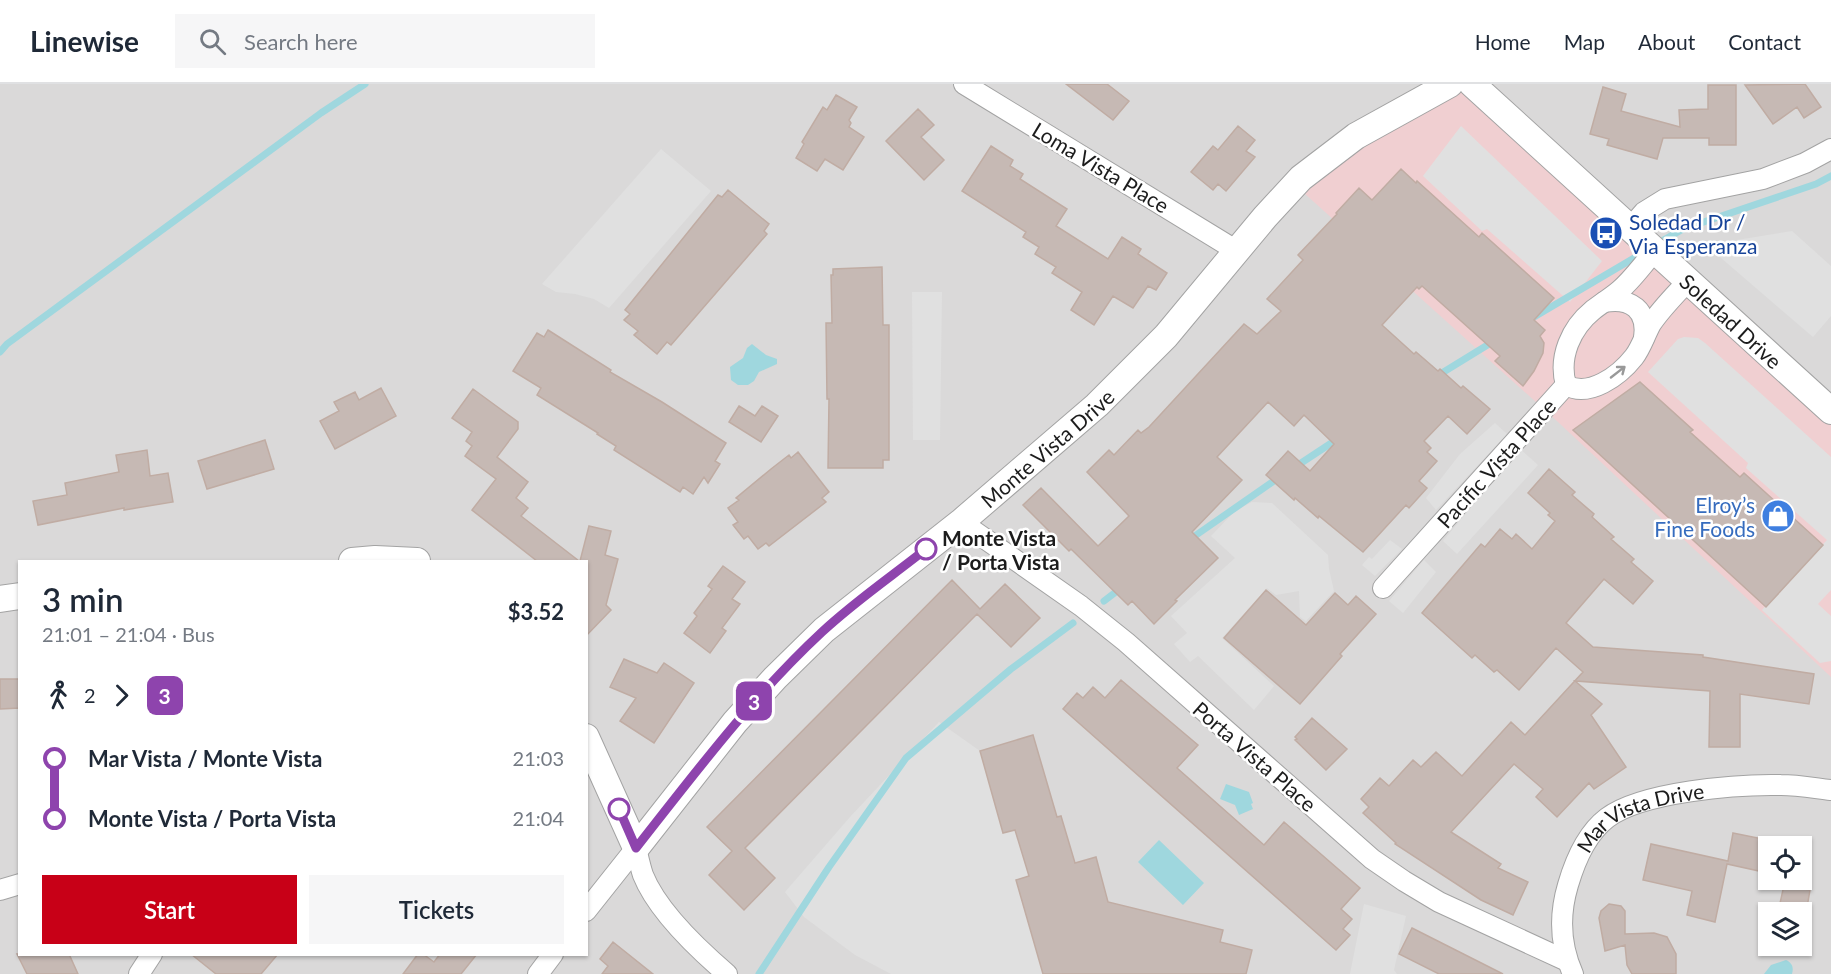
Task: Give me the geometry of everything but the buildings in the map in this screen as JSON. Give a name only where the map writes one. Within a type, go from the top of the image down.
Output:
[{"type":"street","name":"Loma Vista Place","points":[[964,84],[1237,251]]},
{"type":"street","name":"Monte Vista Drive","points":[[588,908],[735,722],[775,678],[824,630],[961,522],[1080,420],[1135,369],[1166,336],[1286,193],[1315,166],[1356,136],[1450,84]]},
{"type":"street","name":"Soledad Drive","points":[[1472,84],[1831,411]]},
{"type":"street","points":[[1630,228],[1644,212],[1665,199],[1763,179],[1805,163],[1831,149]]},
{"type":"street","name":"Pacific Vista Place","points":[[1383,588],[1566,385],[1563,363],[1566,347],[1573,334],[1583,320],[1620,290],[1654,251]]},
{"type":"street","points":[[1566,385],[1580,390],[1593,388],[1623,369],[1635,356],[1656,318],[1688,281]]},
{"type":"street","points":[[1604,302],[1624,301],[1635,307],[1642,315],[1646,325],[1644,338]]},
{"type":"street","name":"Porta Vista Place","points":[[961,522],[1081,606],[1126,642],[1372,859],[1404,882],[1439,902],[1570,967]]},
{"type":"street","points":[[360,560],[375,558],[403,560]]},
{"type":"street","points":[[0,599],[18,596]]},
{"type":"street","points":[[588,741],[636,848],[643,875],[657,899],[702,952],[727,974]]},
{"type":"street","name":"Mar Vista Drive","points":[[1570,967],[1561,928],[1571,872],[1586,843],[1607,818],[1643,801],[1702,790],[1781,785],[1831,790]]},
{"type":"street","points":[[0,890],[18,885]]},
{"type":"street","points":[[139,974],[151,956]]},
{"type":"street","points":[[537,974],[551,956]]},
{"type":"shaded area","points":[[0,84],[1831,84],[1831,974],[0,974]]},
{"type":"shaded area","points":[[1479,84],[1484,84],[1831,424],[1831,677],[1558,422],[1304,193],[1335,166],[1410,116]]},
{"type":"shaded area","points":[[1461,126],[1602,261],[1570,302],[1487,229],[1482,231],[1423,176]]},
{"type":"shaded area","points":[[661,149],[711,191],[609,308],[594,299],[556,292],[542,284]]},
{"type":"shaded area","points":[[1792,231],[1831,266],[1831,316],[1813,337],[1706,245]]},
{"type":"shaded area","points":[[912,292],[942,292],[940,440],[913,440]]},
{"type":"shaded area","points":[[1698,338],[1705,343],[1831,457],[1831,590],[1818,604],[1831,616],[1831,661],[1820,663],[1762,610],[1827,540],[1746,468],[1748,463],[1648,372],[1678,339]]},
{"type":"shaded area","points":[[1495,423],[1507,434],[1436,510],[1426,498],[1460,454]]},
{"type":"shaded area","points":[[1520,449],[1538,465],[1457,554],[1443,541]]},
{"type":"shaded area","points":[[1252,502],[1272,503],[1328,555],[1334,591],[1306,621],[1300,617],[1299,591],[1276,595],[1267,588],[1222,638],[1274,686],[1254,710],[1198,656],[1190,662],[1174,644],[1187,633],[1171,616],[1235,558],[1211,536],[1235,511]]},
{"type":"shaded area","points":[[1390,540],[1402,549],[1375,576],[1362,565],[1369,557],[1372,559]]},
{"type":"shaded area","points":[[1424,560],[1436,572],[1403,613],[1389,601]]},
{"type":"shaded area","points":[[939,722],[980,751],[1003,833],[1015,830],[1029,876],[1016,880],[1043,974],[891,974],[855,955],[804,917],[785,892],[850,817]]},
{"type":"shaded area","points":[[1364,904],[1406,916],[1394,970],[1397,974],[1350,974]]},
{"type":"water","points":[[752,344],[766,355],[777,359],[777,364],[759,372],[754,381],[748,385],[738,385],[731,380],[730,367],[743,358],[747,348]]},
{"type":"water","points":[[1226,784],[1249,792],[1253,809],[1239,815],[1235,805],[1220,799]]},
{"type":"water","points":[[1159,840],[1204,883],[1183,905],[1138,862]]},
{"type":"water","points":[[1786,960],[1792,966],[1792,974],[1764,974],[1771,965]]},
{"type":"waterway","points":[[0,352],[7,344],[321,113],[365,84]]},
{"type":"waterway","points":[[1655,245],[1683,229],[1816,184],[1831,176]]},
{"type":"waterway","points":[[1534,317],[1646,251]]},
{"type":"waterway","points":[[1437,376],[1494,341]]},
{"type":"waterway","points":[[1295,467],[1339,438]]},
{"type":"waterway","points":[[1189,540],[1281,476]]},
{"type":"waterway","points":[[1104,601],[1121,588]]},
{"type":"waterway","points":[[759,974],[829,867],[906,758],[1011,669],[1073,623]]},
{"type":"bus line","name":"3","points":[[619,809],[636,848],[735,722],[775,678],[824,630],[926,549]]},
{"type":"place","name":"Soledad Dr / Via Esperanza","points":[[1606,233]]},
{"type":"place","name":"Elroy’s Fine Foods","points":[[1778,516]]},
{"type":"place","name":"Monte Vista / Porta Vista","points":[[926,549]]}]
